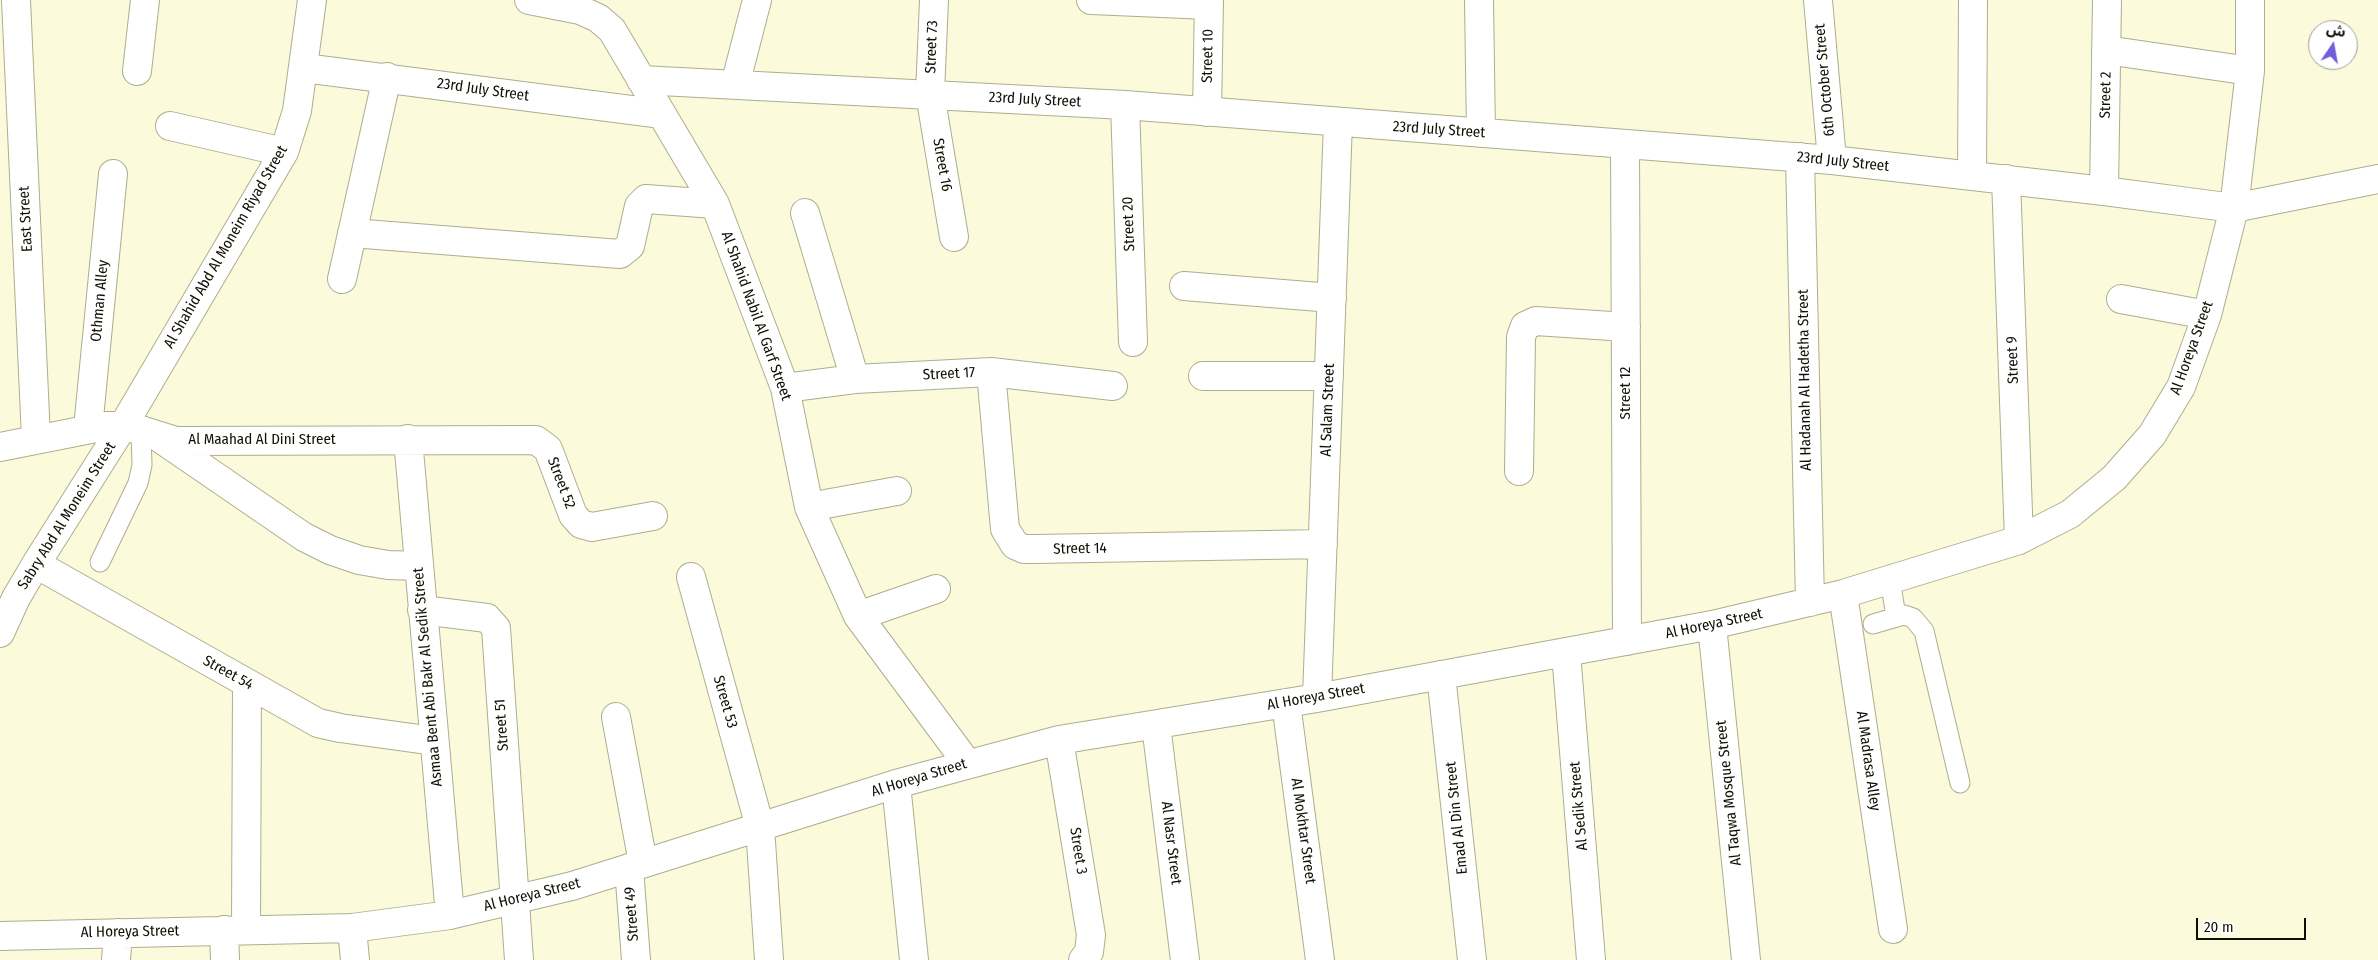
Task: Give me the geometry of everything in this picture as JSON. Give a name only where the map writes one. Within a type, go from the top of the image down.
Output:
[{"type":"street","name":"East Street","points":[[16,0],[36,438]]},
{"type":"street","points":[[136,71],[145,0]]},
{"type":"street","name":"Al Shahid Abd Al Moneim Riyad Street","points":[[141,431],[284,152],[297,111],[312,0]]},
{"type":"street","name":"Al Shahid Nabil Al Garf Street","points":[[529,0],[580,10],[598,18],[612,30],[715,204],[785,388],[809,507],[858,616],[967,763]]},
{"type":"street","points":[[735,85],[758,0]]},
{"type":"street","name":"Street 73","points":[[930,94],[934,0]]},
{"type":"street","points":[[1091,0],[1209,2]]},
{"type":"street","points":[[1479,0],[1481,133]]},
{"type":"street","name":"6th October Street","points":[[1818,0],[1832,160]]},
{"type":"street","points":[[1972,176],[1973,0]]},
{"type":"street","name":"Street 2","points":[[2104,191],[2107,0]]},
{"type":"street","name":"Al Horeya Street","points":[[0,936],[352,928],[450,915],[514,901],[967,763],[1059,740],[1317,698],[1712,625],[1844,594],[2019,540],[2070,514],[2114,478],[2152,435],[2181,387],[2207,315],[2234,208],[2250,71],[2250,0]]},
{"type":"street","name":"Street 10","points":[[1207,112],[1209,2]]},
{"type":"street","points":[[2106,50],[2250,71]]},
{"type":"street","name":"23rd July Street","points":[[304,68],[387,77],[662,114]]},
{"type":"street","points":[[342,279],[387,77]]},
{"type":"street","name":"23rd July Street","points":[[641,80],[1125,105],[1800,157],[2006,179],[2234,208],[2378,179]]},
{"type":"street","name":"Street 16","points":[[930,94],[954,237]]},
{"type":"street","name":"Street 20","points":[[1125,105],[1133,342]]},
{"type":"street","name":"Al Salam Street","points":[[1317,698],[1338,122]]},
{"type":"street","points":[[170,126],[284,152]]},
{"type":"street","name":"Street 12","points":[[1625,144],[1627,641]]},
{"type":"street","name":"Al Hadanah Al Hadetha Street","points":[[1800,157],[1810,602]]},
{"type":"street","name":"Othman Alley","points":[[88,428],[112,174]]},
{"type":"street","name":"Street 9","points":[[2006,179],[2019,540]]},
{"type":"street","points":[[352,233],[620,254],[630,246],[639,206],[646,199],[715,204]]},
{"type":"street","points":[[805,213],[855,378]]},
{"type":"street","points":[[1184,286],[1332,298]]},
{"type":"street","points":[[2122,299],[2207,315]]},
{"type":"street","points":[[1519,471],[1521,337],[1525,326],[1536,321],[1626,327]]},
{"type":"street","name":"Street 17","points":[[785,388],[855,378],[991,372],[1113,386]]},
{"type":"street","name":"Street 14","points":[[991,372],[1005,529],[1015,545],[1024,549],[1035,550],[1323,544]]},
{"type":"street","points":[[1203,376],[1329,376]]},
{"type":"street","name":"Al Maahad Al Dini Street","points":[[0,447],[88,428],[141,431],[186,441],[528,440]]},
{"type":"street","points":[[141,431],[304,537],[330,550],[359,560],[388,565],[418,566]]},
{"type":"street","name":"Sabry Abd Al Moneim Street","points":[[0,633],[16,598],[36,564],[141,431]]},
{"type":"street","name":"Asmaa Bent Abi Bakr Al Sedik Street","points":[[408,439],[450,915]]},
{"type":"street","name":"Street 52","points":[[528,440],[543,443],[548,449],[573,514],[581,524],[592,527],[653,516]]},
{"type":"street","points":[[809,507],[897,490]]},
{"type":"street","name":"Street 54","points":[[36,564],[307,717],[328,726],[434,740]]},
{"type":"street","name":"Street 53","points":[[690,577],[760,827],[769,960]]},
{"type":"street","points":[[858,616],[936,589]]},
{"type":"street","name":"Al Madrasa Alley","points":[[1844,594],[1893,928]]},
{"type":"street","name":"Street 51","points":[[422,610],[488,618],[496,628],[519,960]]},
{"type":"street","name":"Al Taqwa Mosque Street","points":[[1712,625],[1746,960]]},
{"type":"street","name":"Al Sedik Street","points":[[1566,652],[1591,960]]},
{"type":"street","name":"Emad Al Din Street","points":[[1442,675],[1472,960]]},
{"type":"street","points":[[226,960],[235,930],[247,684]]},
{"type":"street","name":"Al Mokhtar Street","points":[[1286,703],[1320,960]]},
{"type":"street","name":"Street 49","points":[[616,717],[636,865],[636,960]]},
{"type":"street","name":"Al Nasr Street","points":[[1156,725],[1185,960]]},
{"type":"street","name":"Street 3","points":[[1059,740],[1091,935],[1089,952],[1083,960]]},
{"type":"street","points":[[896,784],[914,960]]},
{"type":"street","points":[[352,928],[355,960]]},
{"type":"street","points":[[116,960],[118,933]]},
{"type":"lane","points":[[100,562],[138,483],[142,465],[141,431]]},
{"type":"lane","points":[[1890,580],[1896,616]]},
{"type":"lane","points":[[1873,624],[1896,616],[1913,618],[1924,631],[1960,783]]}]
